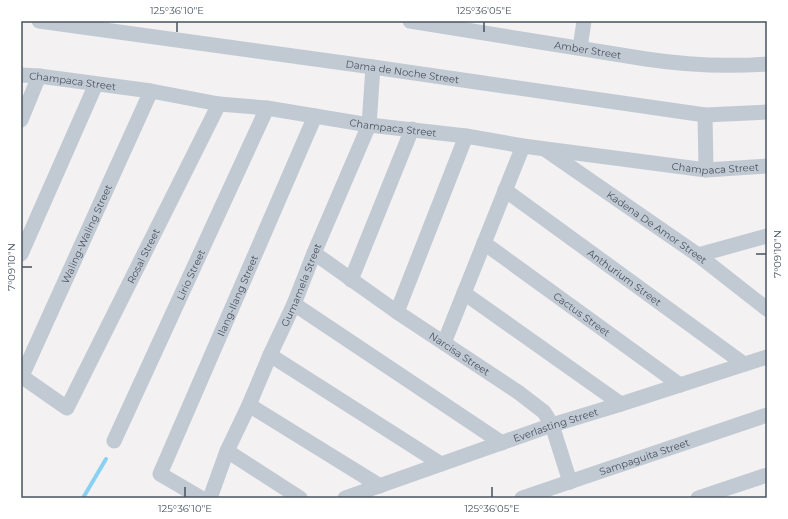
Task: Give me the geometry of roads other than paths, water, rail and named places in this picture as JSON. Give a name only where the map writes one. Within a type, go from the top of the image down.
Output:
[{"type":"street","name":"Dama de Noche Street","points":[[39,21],[373,66],[705,115],[767,112]]},
{"type":"street","name":"Amber Street","points":[[410,21],[678,63],[740,66],[767,64]]},
{"type":"street","points":[[580,48],[584,21]]},
{"type":"street","name":"Gumamela Street","points":[[210,498],[227,450],[249,405],[294,304],[314,253],[369,125],[373,66]]},
{"type":"street","name":"Champaca Street","points":[[21,75],[39,76],[151,91],[219,104],[267,108],[369,125],[466,136],[523,146],[706,170],[767,166]]},
{"type":"street","points":[[21,120],[39,76]]},
{"type":"street","points":[[21,254],[96,84]]},
{"type":"street","name":"Waling-Waling Street","points":[[22,376],[151,91]]},
{"type":"street","name":"Rosal Street","points":[[22,376],[67,408],[219,104]]},
{"type":"street","name":"Lirio Street","points":[[114,441],[267,108]]},
{"type":"street","points":[[705,115],[706,170]]},
{"type":"street","name":"Ilang-Ilang Street","points":[[201,498],[160,474],[314,116]]},
{"type":"street","points":[[351,280],[412,129]]},
{"type":"street","points":[[397,312],[466,136]]},
{"type":"street","points":[[444,343],[523,146]]},
{"type":"street","name":"Kadena De Amor Street","points":[[544,148],[761,297],[767,309]]},
{"type":"street","name":"Anthurium Street","points":[[505,190],[744,364]]},
{"type":"street","points":[[698,255],[767,236]]},
{"type":"street","name":"Cactus Street","points":[[484,243],[680,385]]},
{"type":"street","name":"Narcisa Street","points":[[314,253],[397,312],[518,392],[544,412],[552,425],[570,482]]},
{"type":"street","points":[[464,293],[621,404]]},
{"type":"street","points":[[294,304],[502,443]]},
{"type":"street","points":[[270,355],[441,464]]},
{"type":"street","name":"Everlasting Street","points":[[346,498],[552,425],[767,357]]},
{"type":"street","points":[[249,405],[380,486]]},
{"type":"street","name":"Sampaguita Street","points":[[522,498],[767,415]]},
{"type":"street","points":[[227,450],[300,498]]},
{"type":"street","points":[[698,498],[767,475]]},
{"type":"waterway","points":[[83,498],[106,459]]}]
